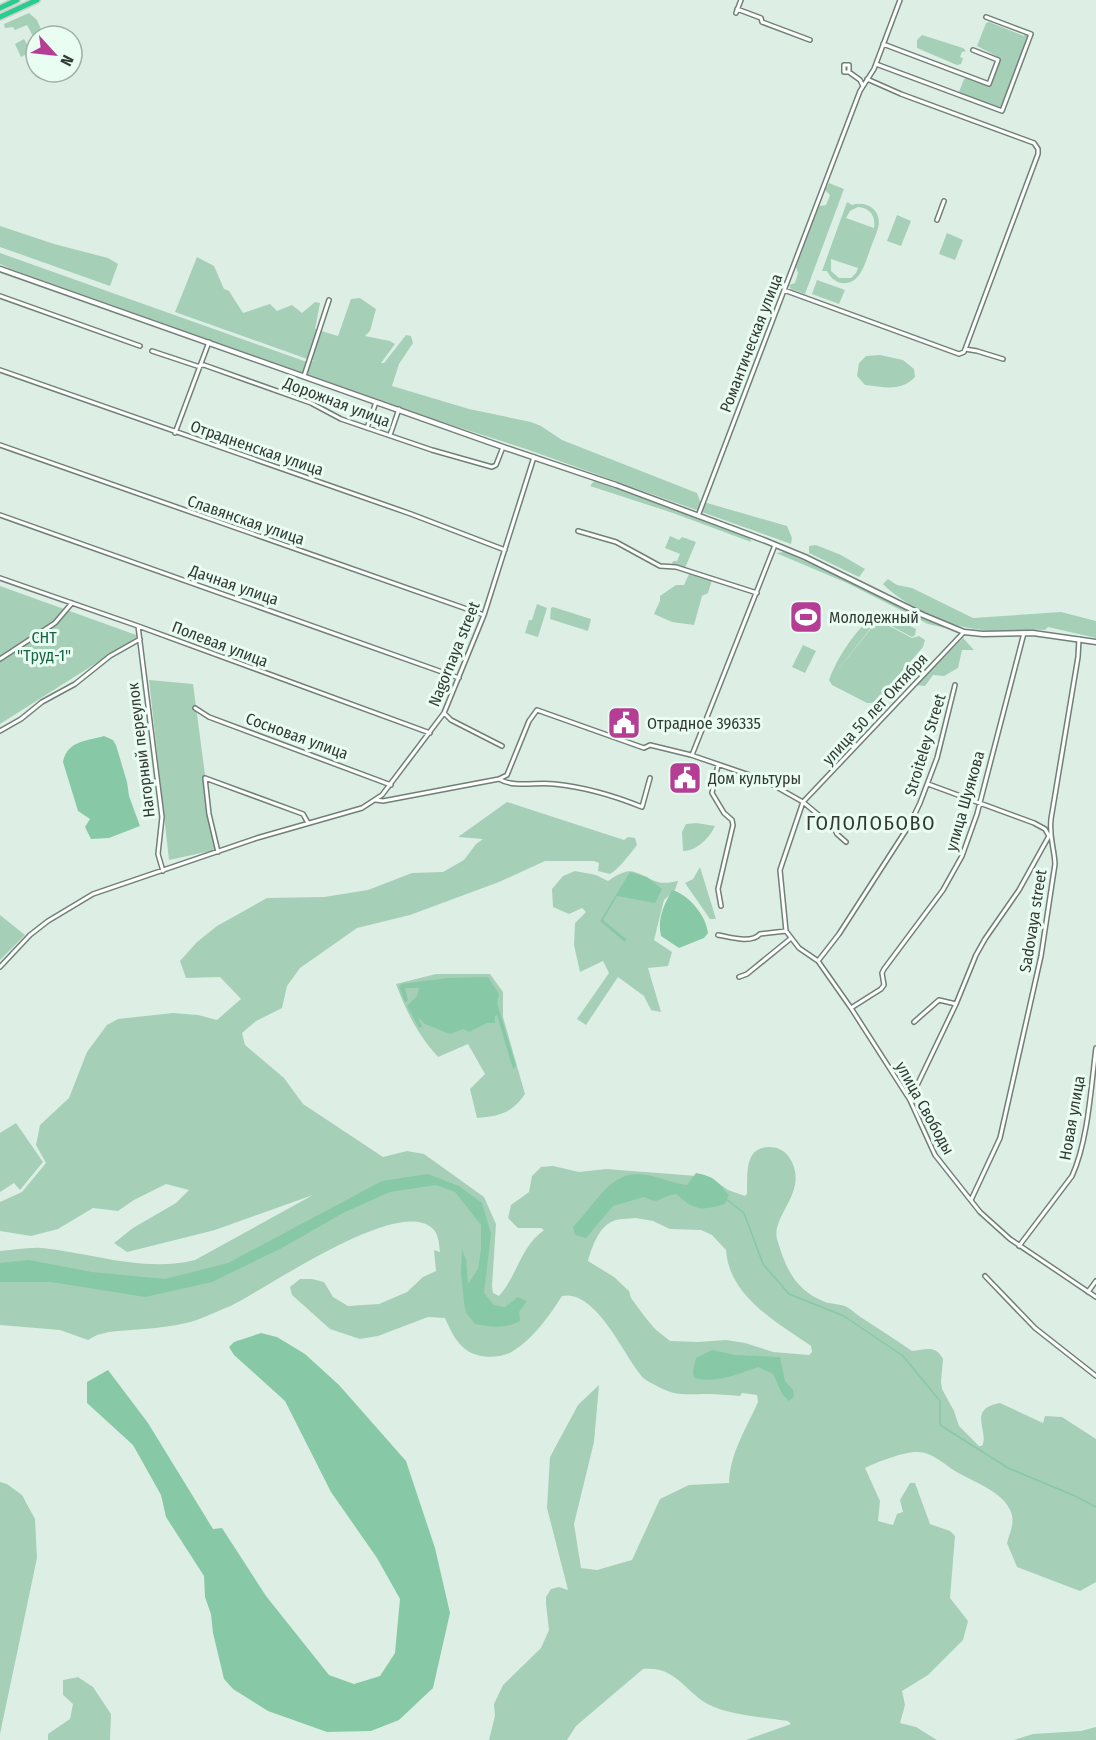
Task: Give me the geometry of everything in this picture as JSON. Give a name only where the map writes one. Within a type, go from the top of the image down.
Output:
[{"type":"highway","points":[[0,8],[17,0]]},
{"type":"highway","points":[[0,17],[37,0]]},
{"type":"street","points":[[741,0],[737,11],[761,18],[762,22],[810,40]]},
{"type":"street","points":[[784,290],[959,354],[965,349],[1017,212],[1038,149],[1034,143],[901,94],[868,78],[876,64],[900,0]]},
{"type":"street","points":[[876,64],[1002,111],[1031,34],[986,17]]},
{"type":"street","points":[[883,44],[989,84],[998,60],[973,50]]},
{"type":"street","points":[[849,72],[860,80],[863,86]]},
{"type":"street","name":"Романтическая улица","points":[[698,516],[868,78]]},
{"type":"street","points":[[937,220],[944,201]]},
{"type":"street","points":[[0,268],[776,545],[964,632],[1024,633],[1096,642]]},
{"type":"street","points":[[0,296],[140,346]]},
{"type":"street","points":[[304,375],[329,300]]},
{"type":"street","points":[[175,433],[209,342]]},
{"type":"street","points":[[965,349],[1003,359]]},
{"type":"street","name":"Дорожная улица","points":[[152,351],[204,365],[311,404],[341,419],[492,467],[496,465],[503,447]]},
{"type":"street","name":"Отрадненская улица","points":[[0,370],[411,514],[505,550]]},
{"type":"street","points":[[367,428],[376,402]]},
{"type":"street","points":[[390,435],[399,409]]},
{"type":"street","name":"Славянская улица","points":[[0,445],[484,615]]},
{"type":"street","name":"Nagornaya street","points":[[0,967],[29,936],[53,917],[93,894],[257,838],[362,808],[376,800],[391,785],[444,713],[484,615],[534,457]]},
{"type":"street","name":"Дачная улица","points":[[0,514],[459,678]]},
{"type":"street","points":[[578,531],[616,542],[660,566],[676,567],[758,593]]},
{"type":"street","points":[[691,755],[776,545]]},
{"type":"street","name":"Полевая улица","points":[[0,578],[431,733]]},
{"type":"street","points":[[0,659],[55,623],[72,603]]},
{"type":"street","name":"Нагорный переулок","points":[[138,626],[162,817],[158,854],[163,871]]},
{"type":"street","name":"улица 50 лет Октября","points":[[818,961],[799,948],[786,931],[780,870],[803,802],[964,632]]},
{"type":"street","name":"улица Шуякова","points":[[850,1008],[881,989],[884,985],[882,973],[884,969],[943,890],[957,867],[980,802],[1024,633]]},
{"type":"street","points":[[0,731],[21,719],[42,702],[75,684],[110,656],[140,639]]},
{"type":"street","name":"Sadovaya street","points":[[971,1200],[1000,1138],[1041,956],[1055,864],[1054,850],[1049,836],[1079,639]]},
{"type":"street","name":"Stroiteley Street","points":[[818,961],[839,934],[910,824],[937,758],[955,685]]},
{"type":"street","name":"Сосновая улица","points":[[195,708],[209,717],[391,785]]},
{"type":"street","points":[[376,800],[383,801],[499,779],[507,775],[529,721],[537,710],[644,748],[650,745],[691,755],[764,780],[803,802],[834,828],[846,842]]},
{"type":"street","points":[[444,713],[451,720],[502,746]]},
{"type":"street","points":[[718,765],[712,793],[724,813],[732,820],[733,825],[718,889],[721,906]]},
{"type":"street","points":[[218,852],[209,814],[206,778],[303,814],[309,823]]},
{"type":"street","points":[[499,779],[507,784],[555,784],[580,788],[642,807],[650,778]]},
{"type":"street","points":[[910,1100],[956,1004],[976,955],[1018,890],[1049,836],[1045,829],[1034,823],[928,784]]},
{"type":"street","points":[[718,935],[749,939],[756,938],[760,934],[786,931]]},
{"type":"street","points":[[739,977],[747,974],[790,939]]},
{"type":"street","name":"улица Свободы","points":[[818,961],[910,1100],[935,1155],[971,1200],[994,1226],[1019,1246],[1096,1297]]},
{"type":"street","points":[[914,1022],[939,1000],[956,1004]]},
{"type":"street","name":"Новая улица","points":[[1019,1246],[1072,1176],[1077,1165],[1096,1048]]},
{"type":"street","points":[[985,1276],[1035,1328],[1096,1376]]},
{"type":"street","points":[[1088,1292],[1096,1281]]},
{"type":"green space","points":[[29,13],[39,24],[24,24],[24,26],[15,30],[13,27],[5,28],[4,24]]},
{"type":"green space","points":[[989,22],[1024,36],[1025,33],[1028,35],[1002,107],[999,108],[959,92],[964,79],[967,78],[990,86],[1000,58],[977,46],[986,23]]},
{"type":"green space","points":[[922,35],[963,48],[966,51],[962,52],[960,57],[963,58],[961,64],[957,65],[917,48],[917,40]]},
{"type":"green space","points":[[24,39],[24,55],[21,57],[15,44]]},
{"type":"green space","points":[[829,183],[844,189],[805,294],[791,289],[789,285],[795,283],[798,273],[796,267],[819,206],[826,205],[830,195],[825,190]]},
{"type":"green space","points":[[847,202],[852,205],[870,206],[874,209],[879,223],[864,267],[857,277],[853,281],[841,283],[832,278],[827,271],[822,271]],"holes":[[[858,207],[871,213],[874,228],[846,218],[850,211]],[[831,259],[858,268],[856,273],[851,278],[839,278],[831,271]]]},
{"type":"green space","points":[[897,215],[911,221],[901,246],[887,241]]},
{"type":"green space","points":[[0,226],[54,244],[108,258],[118,264],[110,286],[0,247]]},
{"type":"green space","points":[[947,233],[963,240],[955,260],[939,254]]},
{"type":"green space","points":[[0,253],[307,362],[315,360],[175,312],[197,257],[214,266],[224,289],[229,291],[243,313],[270,304],[277,311],[292,305],[302,313],[315,302],[320,303],[315,329],[338,336],[351,299],[360,298],[376,309],[370,331],[365,336],[395,344],[381,363],[384,363],[406,335],[411,336],[413,343],[399,364],[392,386],[469,409],[531,422],[562,440],[697,493],[700,501],[787,526],[792,538],[791,544],[10,269],[0,264]]},
{"type":"green space","points":[[817,280],[845,290],[839,304],[812,294]]},
{"type":"green space","points":[[880,355],[903,360],[914,369],[915,377],[898,387],[865,385],[857,376],[859,363],[866,356]]},
{"type":"green space","points":[[594,481],[750,537],[751,542],[590,486]]},
{"type":"green space","points":[[670,536],[679,540],[682,537],[696,542],[685,568],[672,564],[673,561],[677,561],[680,554],[665,548]]},
{"type":"green space","points":[[816,545],[841,555],[865,569],[859,577],[809,553],[809,546]]},
{"type":"green space","points":[[784,552],[946,628],[928,624],[847,583],[776,553]]},
{"type":"green space","points":[[689,574],[712,580],[708,593],[702,596],[694,625],[672,622],[654,614],[660,596],[676,585],[684,585]]},
{"type":"green space","points":[[888,579],[897,585],[912,588],[973,618],[1061,612],[1096,621],[1096,638],[1048,627],[1045,630],[1001,631],[963,627],[926,613],[902,599],[883,584]]},
{"type":"green space","name":"СНТ \"Труд-1\"","points":[[0,586],[139,636],[0,724]]},
{"type":"green space","points":[[537,604],[547,608],[538,637],[525,633]]},
{"type":"green space","points":[[553,607],[591,619],[588,631],[550,619]]},
{"type":"green space","points":[[880,611],[916,629],[915,635],[912,637],[878,619],[832,677],[878,620],[912,638],[919,636],[925,640],[923,647],[875,703],[867,703],[832,685],[829,680],[850,642]]},
{"type":"green space","points":[[963,638],[974,650],[962,650],[958,668],[944,676],[933,675],[925,686],[916,685]]},
{"type":"green space","points":[[803,645],[816,651],[805,673],[792,667]]},
{"type":"green space","points":[[149,680],[193,684],[215,850],[169,860]]},
{"type":"green space","points":[[507,802],[624,840],[628,837],[635,838],[637,845],[610,874],[598,871],[599,863],[594,861],[545,861],[499,882],[410,915],[357,928],[300,968],[287,986],[282,1008],[256,1021],[242,1033],[245,1045],[284,1078],[303,1104],[383,1157],[407,1151],[424,1154],[484,1197],[496,1224],[492,1286],[493,1293],[499,1296],[530,1244],[544,1230],[518,1228],[508,1218],[511,1205],[529,1192],[532,1176],[541,1167],[553,1166],[579,1172],[606,1169],[710,1177],[728,1190],[745,1196],[751,1157],[761,1148],[780,1149],[789,1157],[795,1169],[796,1180],[779,1221],[777,1239],[788,1269],[799,1285],[825,1302],[847,1307],[912,1351],[929,1349],[937,1351],[943,1359],[942,1389],[959,1426],[979,1446],[982,1446],[984,1440],[981,1416],[984,1410],[1000,1403],[1043,1423],[1045,1416],[1062,1417],[1096,1439],[1096,1582],[1080,1591],[1017,1567],[1007,1543],[1012,1520],[1007,1505],[995,1493],[933,1456],[923,1453],[906,1453],[865,1468],[880,1501],[878,1521],[893,1525],[897,1514],[903,1512],[900,1500],[910,1483],[915,1483],[930,1524],[950,1531],[955,1536],[950,1598],[968,1621],[963,1640],[928,1675],[902,1691],[905,1705],[900,1723],[916,1727],[937,1740],[746,1740],[791,1724],[788,1721],[741,1714],[714,1707],[704,1702],[673,1676],[655,1669],[643,1669],[576,1726],[567,1740],[489,1740],[495,1716],[494,1704],[503,1685],[541,1648],[549,1630],[546,1597],[551,1589],[559,1587],[568,1590],[547,1508],[550,1457],[578,1405],[599,1385],[594,1442],[574,1524],[581,1568],[597,1570],[632,1560],[660,1499],[689,1485],[729,1483],[735,1451],[758,1402],[757,1395],[742,1393],[740,1396],[681,1394],[648,1382],[641,1376],[597,1312],[586,1302],[574,1296],[562,1296],[540,1326],[520,1346],[508,1354],[489,1357],[476,1355],[461,1346],[445,1318],[428,1317],[378,1336],[360,1339],[330,1329],[292,1295],[290,1287],[300,1279],[324,1282],[333,1297],[348,1306],[379,1304],[407,1292],[423,1277],[436,1271],[434,1250],[440,1252],[434,1230],[417,1222],[393,1224],[364,1233],[332,1248],[246,1298],[186,1323],[109,1332],[88,1340],[60,1330],[0,1325],[0,1251],[42,1248],[118,1261],[157,1264],[195,1260],[313,1195],[215,1230],[127,1252],[114,1243],[133,1228],[176,1203],[189,1190],[166,1184],[118,1211],[93,1208],[58,1229],[31,1236],[0,1231],[0,1202],[22,1192],[46,1163],[36,1145],[40,1125],[69,1098],[87,1052],[107,1025],[118,1019],[173,1013],[198,1015],[217,1020],[241,999],[220,977],[186,978],[180,961],[197,942],[217,926],[267,898],[324,897],[368,890],[412,873],[443,872],[464,860],[476,844],[483,839],[458,837]],"holes":[[[636,1218],[653,1221],[670,1229],[701,1230],[712,1235],[726,1250],[729,1266],[745,1294],[756,1306],[811,1346],[812,1352],[809,1355],[773,1352],[726,1340],[670,1341],[655,1329],[631,1298],[629,1291],[614,1277],[588,1261],[594,1244],[606,1225],[620,1219]]]},
{"type":"green space","points":[[686,824],[715,826],[702,843],[693,849],[683,851],[682,832]]},
{"type":"green space","points":[[700,867],[716,919],[710,919],[685,883],[693,879]]},
{"type":"green space","points":[[575,871],[596,875],[608,881],[629,871],[660,883],[678,881],[675,890],[664,900],[654,940],[672,952],[668,966],[648,968],[661,1012],[651,1010],[644,996],[618,977],[586,1025],[577,1019],[609,973],[603,961],[580,972],[574,945],[575,923],[586,912],[582,908],[569,914],[553,907],[552,889],[563,876]]},
{"type":"green space","points":[[0,915],[25,935],[0,960]]},
{"type":"green space","points":[[436,974],[490,974],[503,992],[503,1017],[525,1094],[505,1112],[477,1118],[470,1089],[485,1074],[468,1044],[438,1057],[424,1040],[408,1013],[396,984]]},
{"type":"green space","points":[[16,1123],[43,1162],[20,1190],[14,1183],[0,1192],[0,1133]]},
{"type":"green space","points":[[0,1482],[7,1484],[22,1495],[35,1519],[37,1558],[0,1734]]},
{"type":"green space","points":[[78,1677],[93,1687],[111,1714],[110,1740],[48,1740],[48,1734],[70,1719],[73,1704],[63,1695],[63,1680]]},
{"type":"green space","points":[[1096,1727],[1096,1740],[1014,1740],[1033,1734],[1081,1731]]},
{"type":"shaded area","points":[[104,736],[113,740],[116,745],[129,796],[140,826],[109,838],[91,839],[85,827],[90,819],[78,811],[63,762],[65,755],[73,746]]},
{"type":"shaded area","points":[[630,872],[647,877],[662,889],[655,903],[617,896],[603,920],[626,939],[625,942],[600,921]]},
{"type":"shaded area","points":[[672,890],[685,896],[696,907],[704,919],[708,933],[704,938],[679,948],[661,936],[660,930],[662,912]]},
{"type":"shaded area","points":[[488,977],[499,994],[497,1003],[516,1066],[513,1069],[497,1015],[495,1023],[487,1023],[469,1032],[463,1029],[450,1034],[425,1024],[418,1017],[422,1027],[419,1028],[407,1006],[417,996],[419,988],[405,988],[408,1001],[405,1002],[399,987],[401,984],[448,978]]},
{"type":"shaded area","points":[[696,1173],[708,1176],[718,1183],[729,1195],[725,1204],[699,1208],[688,1204],[676,1194],[657,1201],[644,1197],[613,1206],[586,1238],[575,1235],[573,1227],[601,1194],[617,1180],[643,1174],[687,1185]]},
{"type":"shaded area","points":[[428,1174],[459,1186],[482,1203],[491,1234],[484,1293],[494,1305],[505,1307],[518,1297],[527,1301],[519,1312],[520,1321],[498,1327],[487,1326],[475,1324],[466,1313],[461,1273],[462,1250],[466,1259],[468,1284],[478,1269],[481,1225],[455,1192],[436,1185],[390,1192],[345,1212],[280,1249],[212,1282],[145,1297],[51,1282],[0,1282],[0,1263],[29,1260],[92,1272],[165,1279],[228,1263],[382,1181]]},
{"type":"shaded area","points":[[261,1333],[277,1337],[305,1354],[339,1385],[406,1461],[435,1548],[450,1613],[433,1688],[399,1720],[371,1731],[327,1732],[268,1711],[233,1689],[224,1679],[211,1614],[205,1597],[204,1576],[166,1517],[161,1495],[133,1445],[87,1403],[87,1382],[108,1370],[148,1423],[213,1529],[222,1528],[266,1596],[329,1675],[354,1684],[380,1676],[395,1653],[400,1599],[377,1558],[331,1492],[285,1401],[234,1355],[229,1347],[234,1342]]},
{"type":"shaded area","points":[[712,1350],[735,1355],[780,1357],[785,1381],[793,1390],[794,1397],[789,1401],[782,1394],[773,1374],[758,1367],[718,1379],[694,1378],[696,1358]]},
{"type":"waterway","points":[[727,1200],[744,1213],[763,1264],[789,1294],[844,1316],[903,1356],[940,1401],[940,1425],[1008,1468],[1096,1507]]},
{"type":"place","name":"Молодежный","points":[[806,617]]},
{"type":"place","name":"Отрадное 396335","points":[[624,723]]},
{"type":"place","name":"Дом культуры","points":[[685,778]]},
{"type":"district","name":"ГОЛОЛОБОВО","points":[[871,823]]}]
